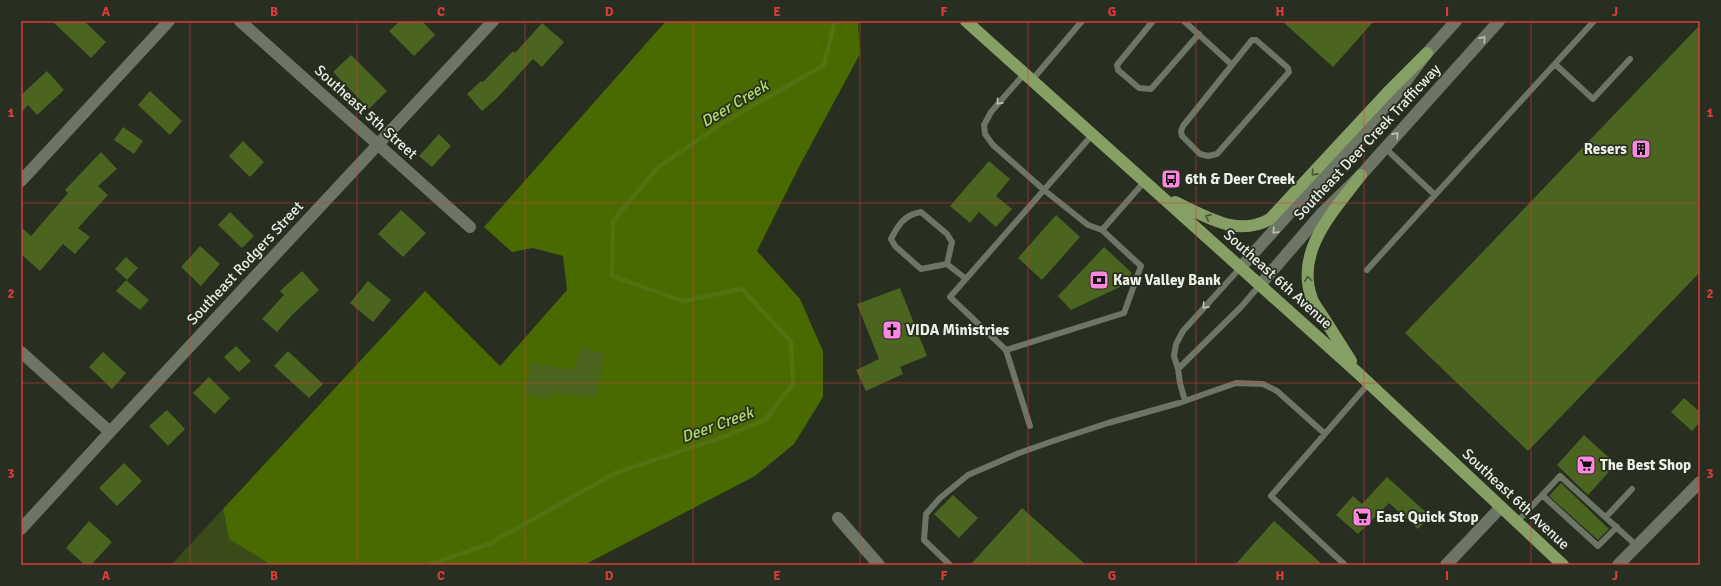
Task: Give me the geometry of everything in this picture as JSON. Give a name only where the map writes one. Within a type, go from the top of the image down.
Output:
[{"type":"main road","name":"Southeast 6th Avenue","points":[[966,21],[1360,374],[1563,565]]},
{"type":"main road","points":[[1165,198],[1229,226],[1239,228],[1263,223],[1270,219],[1281,208],[1388,92],[1427,53]]},
{"type":"main road","points":[[1360,374],[1313,300],[1308,284],[1307,264],[1314,242],[1328,219],[1361,175]]},
{"type":"street","points":[[21,181],[169,21]]},
{"type":"street","name":"Southeast 5th Street","points":[[240,21],[470,227]]},
{"type":"street","name":"Southeast Rodgers Street","points":[[21,529],[493,21]]},
{"type":"street","name":"Southeast Deer Creek Trafficway","points":[[1241,268],[1395,96],[1427,53],[1456,21]]},
{"type":"street","name":"Southeast Deer Creek Trafficway","points":[[1260,285],[1322,213],[1361,175],[1499,21]]},
{"type":"street","points":[[21,352],[110,432]]},
{"type":"street","points":[[1618,565],[1700,482]]},
{"type":"street","points":[[1446,565],[1501,507]]},
{"type":"street","points":[[838,518],[879,565]]},
{"type":"lane","points":[[1006,350],[1124,313],[1141,266],[1102,230],[1088,225],[1044,190],[993,145],[985,134],[984,124],[991,112],[1082,21]]},
{"type":"lane","points":[[1153,21],[1117,65],[1118,70],[1139,88],[1151,89],[1199,34]]},
{"type":"lane","points":[[1184,21],[1232,64]]},
{"type":"lane","points":[[1367,270],[1594,21]]},
{"type":"lane","points":[[1252,40],[1256,40],[1288,68],[1289,72],[1217,154],[1208,156],[1200,154],[1182,136],[1181,131],[1183,126],[1232,64],[1252,40]]},
{"type":"lane","points":[[1555,64],[1593,99],[1630,58]]},
{"type":"lane","points":[[1030,426],[1006,350],[950,297],[1093,134]]},
{"type":"lane","points":[[1385,148],[1435,195]]},
{"type":"lane","points":[[1102,230],[1146,181]]},
{"type":"lane","points":[[921,212],[947,234],[952,242],[947,264],[921,270],[895,246],[892,239],[899,223],[913,213],[921,212]]},
{"type":"lane","points":[[947,264],[966,279]]},
{"type":"lane","points":[[1185,401],[1174,356],[1176,344],[1182,331],[1241,268]]},
{"type":"lane","points":[[1178,368],[1240,308],[1260,285]]},
{"type":"lane","points":[[950,565],[924,540],[926,514],[940,498],[968,475],[1019,453],[1053,441],[1108,423],[1185,401],[1236,383],[1264,384],[1276,391],[1324,433]]},
{"type":"lane","points":[[1345,565],[1271,496],[1324,433],[1369,383]]},
{"type":"lane","points":[[1517,522],[1560,476],[1637,546]]},
{"type":"lane","points":[[1606,517],[1632,489]]},
{"type":"lane","points":[[1542,495],[1598,546],[1617,527]]},
{"type":"green space","points":[[666,21],[858,21],[860,54],[801,163],[757,251],[800,299],[823,351],[823,397],[794,444],[755,476],[584,565],[271,565],[229,539],[223,509],[425,291],[500,366],[567,290],[563,256],[533,248],[512,252],[484,227]]},
{"type":"green space","points":[[223,509],[229,539],[271,565],[171,565]]},
{"type":"building","points":[[52,21],[84,21],[106,42],[91,58]]},
{"type":"building","points":[[400,21],[422,21],[435,35],[414,56],[389,31]]},
{"type":"building","points":[[1282,21],[1374,21],[1333,67]]},
{"type":"building","points":[[542,23],[564,42],[542,67],[533,59],[497,98],[482,111],[467,94],[481,81],[483,82],[513,51],[515,53]]},
{"type":"building","name":"Resers","points":[[1700,25],[1700,272],[1528,451],[1405,333]]},
{"type":"building","points":[[351,55],[387,91],[369,109],[333,72]]},
{"type":"building","points":[[47,71],[64,90],[37,115],[28,105],[21,113],[21,95]]},
{"type":"building","points":[[150,91],[182,121],[170,135],[138,105]]},
{"type":"building","points":[[123,127],[143,141],[134,154],[114,140]]},
{"type":"building","points":[[439,134],[451,146],[432,167],[419,156]]},
{"type":"building","points":[[243,141],[264,162],[250,177],[229,156]]},
{"type":"building","points":[[101,152],[117,169],[98,186],[108,195],[78,228],[90,237],[75,254],[63,244],[40,271],[21,254],[21,227],[31,236],[68,193],[65,190]]},
{"type":"building","points":[[989,161],[1010,179],[996,196],[1012,209],[996,227],[979,212],[970,223],[950,206]]},
{"type":"building","points":[[401,210],[426,233],[403,257],[378,234]]},
{"type":"building","points":[[230,212],[254,236],[242,248],[218,225]]},
{"type":"building","points":[[1056,215],[1080,237],[1042,280],[1018,258]]},
{"type":"building","points":[[200,246],[220,264],[201,286],[181,267]]},
{"type":"building","name":"Kaw Valley Bank","points":[[1104,247],[1132,273],[1120,287],[1071,310],[1058,296]]},
{"type":"building","points":[[126,257],[138,268],[127,280],[115,269]]},
{"type":"building","points":[[302,271],[319,290],[293,314],[277,332],[262,319],[284,295],[280,291]]},
{"type":"building","points":[[126,280],[149,300],[140,310],[116,291]]},
{"type":"building","points":[[368,281],[391,300],[373,322],[350,303]]},
{"type":"building","name":"VIDA Ministries","points":[[900,288],[927,356],[900,367],[903,374],[866,391],[856,370],[879,359],[857,304]]},
{"type":"building","points":[[236,346],[251,361],[239,372],[224,357]]},
{"type":"building","points":[[581,347],[604,354],[596,397],[552,393],[551,398],[525,394],[530,363],[573,370]]},
{"type":"building","points":[[288,351],[323,384],[309,398],[274,366]]},
{"type":"building","points":[[103,352],[126,373],[112,389],[89,367]]},
{"type":"building","points":[[209,377],[230,398],[215,414],[193,393]]},
{"type":"building","points":[[1684,398],[1700,412],[1700,422],[1692,431],[1671,412]]},
{"type":"building","points":[[167,410],[185,429],[168,446],[149,426]]},
{"type":"building","name":"The Best Shop","points":[[1584,435],[1616,464],[1588,495],[1557,465]]},
{"type":"building","points":[[124,463],[142,481],[117,506],[99,488]]},
{"type":"building","points":[[1387,477],[1430,516],[1418,529],[1389,503],[1358,534],[1336,515],[1353,496],[1362,504]]},
{"type":"building","points":[[1561,483],[1609,529],[1598,540],[1549,496]]},
{"type":"building","points":[[953,495],[978,518],[959,538],[934,514]]},
{"type":"building","points":[[1022,508],[1086,565],[970,565]]},
{"type":"building","points":[[89,521],[112,542],[91,565],[85,565],[66,548]]},
{"type":"building","points":[[1274,521],[1323,565],[1235,565]]},
{"type":"waterway","name":"Deer Creek","points":[[428,565],[489,544],[615,473],[723,437],[765,420],[793,384],[791,342],[742,289],[683,301],[612,276],[613,221],[658,167],[723,123],[824,65],[835,21]]},
{"type":"place","name":"Resers","points":[[1641,149]]},
{"type":"place","name":"6th & Deer Creek","points":[[1171,179]]},
{"type":"place","name":"Kaw Valley Bank","points":[[1099,280]]},
{"type":"place","name":"VIDA Ministries","points":[[892,330]]},
{"type":"place","name":"The Best Shop","points":[[1586,465]]},
{"type":"place","name":"East Quick Stop","points":[[1362,517]]}]
